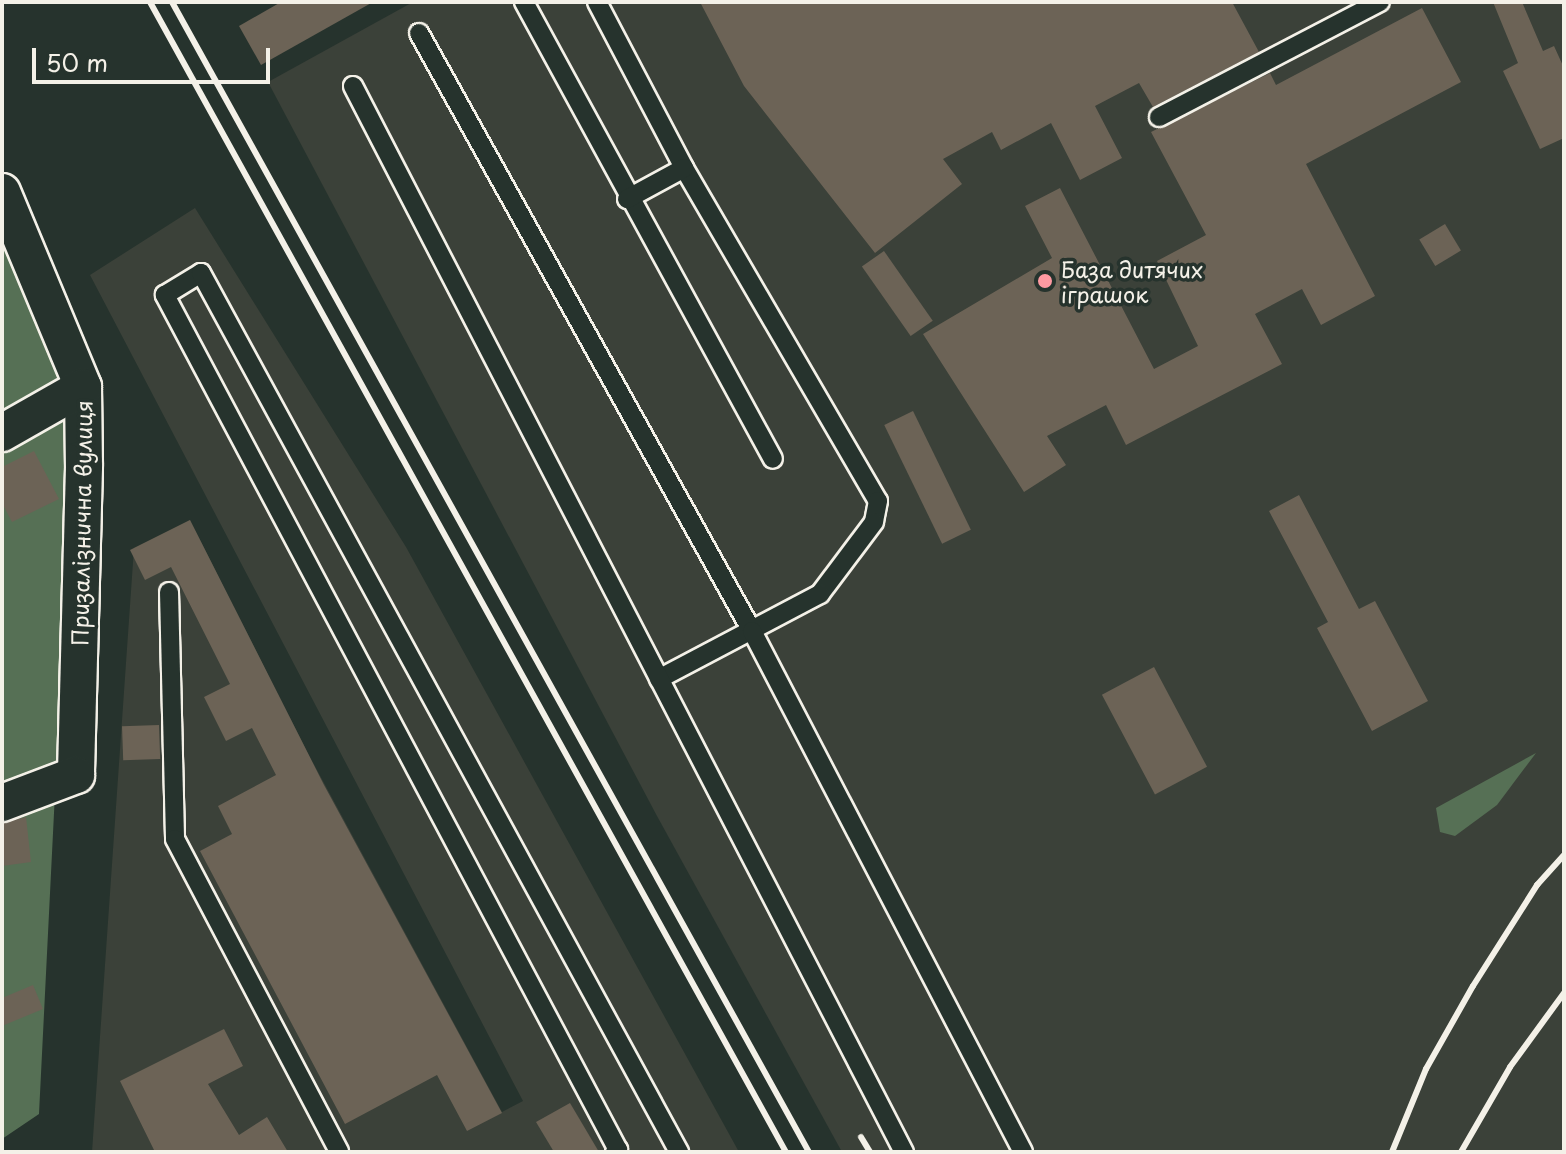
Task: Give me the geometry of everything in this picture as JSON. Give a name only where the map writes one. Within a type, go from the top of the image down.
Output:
[{"type":"street","name":"Призалізнична вулиця","points":[[2,192],[83,387],[76,775],[2,803]]},
{"type":"street","points":[[2,433],[83,387]]},
{"type":"lane","points":[[524,2],[627,199],[773,459]]},
{"type":"lane","points":[[597,2],[684,168],[878,501],[874,522],[820,594],[659,679]]},
{"type":"lane","points":[[1159,117],[1380,2]]},
{"type":"lane","points":[[419,33],[752,631],[1023,1152]]},
{"type":"lane","points":[[353,86],[904,1152]]},
{"type":"lane","points":[[627,199],[684,168]]},
{"type":"lane","points":[[615,1152],[618,1150],[604,1122],[165,295],[201,273],[679,1152]]},
{"type":"lane","points":[[169,592],[175,839],[339,1152]]},
{"type":"shaded area","points":[[413,2],[1564,2],[1564,1152],[842,1152],[657,816],[268,82]]},
{"type":"shaded area","points":[[195,208],[406,547],[739,1152],[92,1152],[134,548],[190,520],[311,759],[502,1112],[523,1101],[90,275]]},
{"type":"green space","points":[[2,239],[61,374],[53,389],[73,432],[39,1114],[2,1139]]},
{"type":"green space","points":[[1536,753],[1497,805],[1455,836],[1440,832],[1436,808]]},
{"type":"building","points":[[281,2],[373,2],[261,65],[239,26]]},
{"type":"building","points":[[700,2],[1232,2],[1259,52],[1153,107],[1139,83],[1095,106],[1122,158],[1080,180],[1051,123],[1001,150],[992,132],[943,159],[962,184],[875,253],[744,86]]},
{"type":"building","points":[[1493,2],[1522,2],[1543,51],[1554,46],[1564,68],[1564,138],[1540,149],[1503,71],[1518,63]]},
{"type":"building","points":[[1422,8],[1461,82],[1306,164],[1375,296],[1321,325],[1302,289],[1255,314],[1282,364],[1126,445],[1106,405],[1047,436],[1066,465],[1024,492],[923,334],[1052,258],[1025,206],[1060,188],[1154,369],[1198,346],[1157,261],[1206,235],[1151,132],[1270,73],[1276,85]]},
{"type":"building","points":[[1445,224],[1461,251],[1435,266],[1419,239]]},
{"type":"building","points":[[884,251],[933,321],[911,336],[862,266]]},
{"type":"building","points":[[913,411],[971,530],[942,544],[884,425]]},
{"type":"building","points":[[34,451],[59,499],[12,522],[2,503],[2,467]]},
{"type":"building","points":[[1299,495],[1359,609],[1375,601],[1428,701],[1372,731],[1317,628],[1328,622],[1269,511]]},
{"type":"building","points":[[190,520],[324,785],[502,1113],[467,1131],[437,1075],[345,1124],[200,851],[232,834],[218,806],[276,775],[252,728],[226,741],[204,697],[230,684],[171,567],[145,580],[130,550]]},
{"type":"building","points":[[1154,667],[1207,767],[1155,794],[1102,695]]},
{"type":"building","points":[[159,725],[160,759],[123,760],[122,726]]},
{"type":"building","points":[[26,817],[31,862],[2,866],[2,823]]},
{"type":"building","points":[[33,985],[43,1009],[2,1026],[2,998]]},
{"type":"building","points":[[224,1029],[243,1066],[208,1084],[239,1135],[267,1117],[288,1152],[155,1152],[120,1081]]},
{"type":"building","points":[[570,1103],[599,1152],[554,1152],[536,1122]]},
{"type":"railway","points":[[150,2],[786,1152]]},
{"type":"railway","points":[[172,2],[809,1152]]},
{"type":"railway","points":[[1392,1152],[1426,1069],[1473,986],[1537,885],[1564,855]]},
{"type":"railway","points":[[1461,1152],[1510,1067],[1564,993]]},
{"type":"railway","points":[[861,1137],[870,1152]]},
{"type":"place","name":"База дитячих іграшок","points":[[1045,281]]}]
